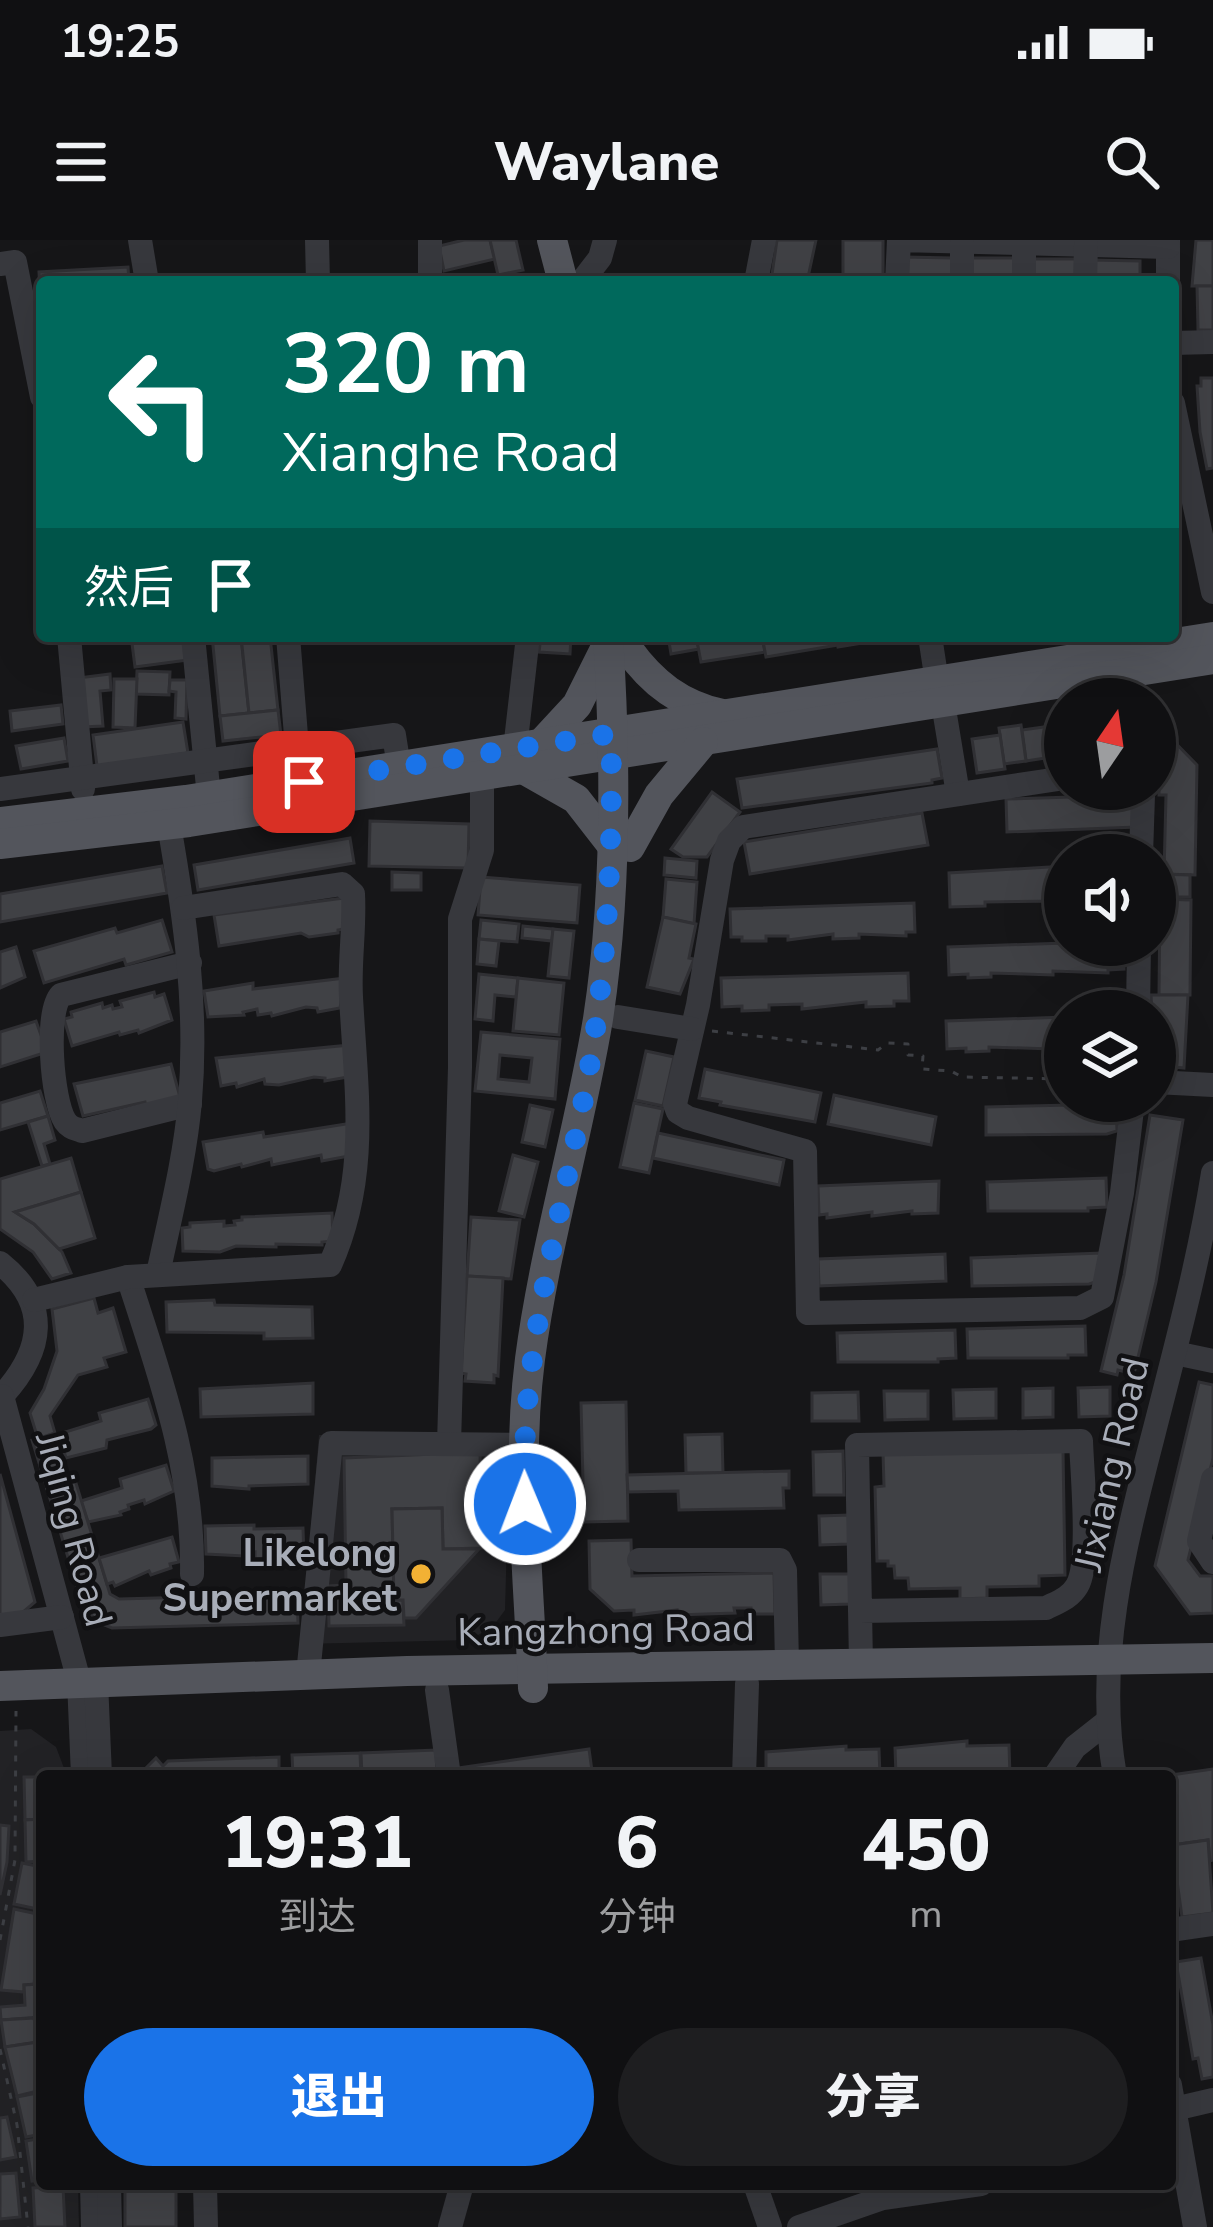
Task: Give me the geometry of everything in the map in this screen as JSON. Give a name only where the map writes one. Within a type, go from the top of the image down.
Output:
[{"type":"main road","points":[[552,240],[573,276]]},
{"type":"main road","points":[[573,240],[576,276]]},
{"type":"main road","points":[[0,822],[209,797],[399,767],[621,743],[704,742],[1213,637]]},
{"type":"main road","points":[[0,844],[169,825],[482,776],[527,754],[566,720],[617,642]]},
{"type":"main road","points":[[543,1678],[545,1406],[562,1286],[618,1016],[618,642]]},
{"type":"main road","points":[[620,642],[650,677],[678,698],[728,716]]},
{"type":"main road","points":[[621,743],[728,716],[1213,659]]},
{"type":"main road","points":[[543,1678],[524,1445],[542,1282],[583,1106],[620,846],[704,742]]},
{"type":"main road","points":[[527,754],[620,846]]},
{"type":"main road","name":"Kangzhong Road","points":[[5,1698],[308,1675],[747,1684],[1109,1669],[1213,1658]]},
{"type":"main road","name":"Kangzhong Road","points":[[88,1690],[437,1690],[543,1678],[861,1664],[1213,1676]]},
{"type":"street","points":[[140,240],[146,276]]},
{"type":"street","points":[[317,240],[318,276]]},
{"type":"street","points":[[429,276],[430,240]]},
{"type":"street","points":[[581,276],[600,258],[604,240]]},
{"type":"street","points":[[757,276],[764,240]]},
{"type":"street","points":[[897,276],[899,240],[1168,243],[1168,276]]},
{"type":"street","points":[[962,242],[962,276]]},
{"type":"street","points":[[1024,242],[1024,276]]},
{"type":"street","points":[[1085,276],[1086,245]]},
{"type":"street","points":[[0,264],[15,262],[36,358]]},
{"type":"street","points":[[1179,343],[1213,342]]},
{"type":"street","points":[[1179,431],[1213,592]]},
{"type":"street","points":[[70,642],[85,812]]},
{"type":"street","points":[[195,642],[209,797]]},
{"type":"street","points":[[288,642],[296,748]]},
{"type":"street","points":[[527,754],[528,642]]},
{"type":"street","points":[[931,642],[958,794]]},
{"type":"street","points":[[0,789],[394,734],[399,767]]},
{"type":"street","points":[[449,1444],[460,919],[482,850],[482,776]]},
{"type":"street","points":[[1044,781],[743,826],[735,833],[722,860],[676,1099],[679,1112],[805,1151],[808,1313],[1080,1308],[1094,1303],[1102,1297],[1113,1245],[1130,1122]]},
{"type":"street","points":[[158,1274],[190,1104],[190,963],[169,825]]},
{"type":"street","points":[[0,1263],[34,1300],[128,1277],[330,1265],[350,1210],[359,1155],[360,1097],[351,989],[355,920],[349,887],[342,884],[183,908]]},
{"type":"street","points":[[190,963],[61,995],[51,1010],[54,1078],[64,1119],[73,1128],[82,1131],[190,1104]]},
{"type":"street","points":[[618,1016],[692,1029]]},
{"type":"street","points":[[1176,1083],[1213,1085]]},
{"type":"street","name":"Jixiang Road","points":[[1113,1770],[1109,1669],[1126,1539],[1197,1268],[1213,1173]]},
{"type":"street","points":[[128,1277],[184,1457],[192,1574]]},
{"type":"street","name":"Jiqing Road","points":[[34,1300],[33,1346],[24,1368],[1,1395],[62,1617],[88,1690],[99,1770]]},
{"type":"street","points":[[1174,1353],[1213,1361]]},
{"type":"street","points":[[860,1611],[1046,1608],[1065,1598],[1082,1577],[1084,1562],[1081,1441],[857,1445],[860,1611],[861,1664]]},
{"type":"street","points":[[308,1675],[331,1443],[524,1445]]},
{"type":"street","points":[[1212,1486],[1199,1541],[1213,1562]]},
{"type":"street","points":[[639,1560],[780,1560],[785,1570],[787,1665]]},
{"type":"street","points":[[0,1625],[62,1617]]},
{"type":"street","points":[[744,1770],[747,1684]]},
{"type":"street","name":"Jiqing Road","points":[[83,1770],[88,1690]]},
{"type":"street","points":[[437,1690],[447,1770]]},
{"type":"street","points":[[1058,1770],[1075,1747],[1108,1721]]},
{"type":"street","points":[[1176,1929],[1213,1924]]},
{"type":"street","points":[[1176,2101],[1213,2100]]},
{"type":"street","points":[[1176,2126],[1196,2227]]},
{"type":"street","points":[[92,2190],[93,2227]]},
{"type":"street","points":[[109,2190],[110,2227]]},
{"type":"street","points":[[206,2190],[206,2227]]},
{"type":"street","points":[[450,2227],[460,2190]]},
{"type":"street","points":[[757,2190],[770,2227]]},
{"type":"street","points":[[800,2227],[883,2198],[938,2190]]},
{"type":"path","points":[[692,1029],[878,1050],[887,1043],[908,1044],[908,1055],[923,1056],[922,1069],[951,1071],[962,1077],[1044,1079]]},
{"type":"path","points":[[0,1940],[15,1860],[5,1698]]},
{"type":"path","points":[[0,2049],[17,2125],[28,2227]]},
{"type":"shaded area","points":[[510,1434],[505,1610],[494,1625],[470,1640],[301,1644],[319,1435]]},
{"type":"shaded area","points":[[31,1729],[56,1747],[65,1770],[36,1770],[36,2190],[78,2190],[79,2227],[0,2227],[0,1731]]},
{"type":"building","points":[[490,240],[495,259],[444,271],[439,246]]},
{"type":"building","points":[[490,240],[516,240],[523,270],[498,275]]},
{"type":"building","points":[[777,240],[816,240],[808,276],[772,276]]},
{"type":"building","points":[[843,240],[883,240],[883,276],[843,276]]},
{"type":"building","points":[[1196,240],[1213,240],[1213,286],[1192,286]]},
{"type":"building","points":[[904,257],[952,258],[952,276],[904,276]]},
{"type":"building","points":[[970,258],[1018,258],[1018,276],[970,276]]},
{"type":"building","points":[[1030,259],[1078,259],[1078,276],[1030,276]]},
{"type":"building","points":[[1092,260],[1140,261],[1140,276],[1092,276]]},
{"type":"building","points":[[128,267],[129,276],[39,276],[39,272]]},
{"type":"building","points":[[1197,286],[1213,286],[1213,330],[1198,330]]},
{"type":"building","points":[[1201,378],[1213,378],[1213,468],[1207,469],[1200,432],[1197,386]]},
{"type":"building","points":[[132,642],[186,642],[188,660],[135,667]]},
{"type":"building","points":[[213,642],[242,642],[249,713],[220,716]]},
{"type":"building","points":[[242,642],[271,642],[278,710],[249,713]]},
{"type":"building","points":[[540,642],[571,642],[570,654],[539,652]]},
{"type":"building","points":[[669,642],[697,642],[699,649],[671,654]]},
{"type":"building","points":[[697,642],[763,642],[765,652],[701,662]]},
{"type":"building","points":[[763,642],[838,645],[766,657]]},
{"type":"building","points":[[137,671],[170,672],[169,695],[136,694]]},
{"type":"building","points":[[110,674],[111,690],[100,691],[103,726],[83,727],[78,678]]},
{"type":"building","points":[[114,679],[137,679],[135,728],[113,727]]},
{"type":"building","points":[[170,680],[187,680],[186,719],[175,718],[176,692],[169,691]]},
{"type":"building","points":[[61,705],[63,724],[12,731],[10,711]]},
{"type":"building","points":[[278,710],[281,735],[223,741],[220,716]]},
{"type":"building","points":[[183,722],[188,753],[97,766],[93,735]]},
{"type":"building","points":[[1021,725],[1026,761],[1004,764],[999,728]]},
{"type":"building","points":[[1044,727],[1044,758],[1026,761],[1022,730]]},
{"type":"building","points":[[1000,735],[1005,769],[977,773],[972,739]]},
{"type":"building","points":[[64,738],[68,761],[21,769],[16,746]]},
{"type":"building","points":[[1176,744],[1197,765],[1195,875],[1176,874],[1176,834],[1165,834],[1166,810],[1176,810]]},
{"type":"building","points":[[937,749],[942,778],[932,783],[742,808],[737,779]]},
{"type":"building","points":[[712,792],[740,812],[707,857],[683,857],[671,849]]},
{"type":"building","points":[[1044,798],[1044,810],[1135,810],[1136,827],[1007,832],[1006,799]]},
{"type":"building","points":[[922,813],[928,845],[750,874],[744,842]]},
{"type":"building","points":[[370,821],[469,824],[468,868],[369,866]]},
{"type":"building","points":[[350,838],[354,863],[198,890],[194,865]]},
{"type":"building","points":[[665,858],[697,861],[696,878],[664,875]]},
{"type":"building","points":[[162,866],[167,893],[0,922],[0,894]]},
{"type":"building","points":[[1044,867],[1044,901],[950,907],[949,873]]},
{"type":"building","points":[[392,872],[421,873],[421,890],[392,890]]},
{"type":"building","points":[[1176,875],[1190,875],[1190,897],[1176,897]]},
{"type":"building","points":[[481,877],[580,885],[577,923],[478,915]]},
{"type":"building","points":[[666,879],[697,882],[694,924],[663,917]]},
{"type":"building","points":[[344,898],[349,928],[338,933],[309,937],[301,933],[219,946],[214,915]]},
{"type":"building","points":[[1176,900],[1191,900],[1190,995],[1159,990],[1159,966],[1176,966]]},
{"type":"building","points":[[914,903],[915,932],[906,932],[906,936],[859,934],[859,938],[833,939],[833,934],[788,940],[788,936],[766,936],[766,941],[731,937],[730,909]]},
{"type":"building","points":[[663,917],[696,924],[689,958],[694,959],[680,994],[647,987]]},
{"type":"building","points":[[162,920],[172,952],[126,965],[124,959],[44,983],[34,951]]},
{"type":"building","points":[[481,920],[519,924],[517,942],[479,939]]},
{"type":"building","points":[[523,926],[553,929],[552,941],[522,938]]},
{"type":"building","points":[[553,929],[574,931],[569,978],[548,976]]},
{"type":"building","points":[[479,939],[499,941],[496,966],[477,964]]},
{"type":"building","points":[[1044,944],[1044,966],[1124,969],[1053,971],[1053,975],[991,973],[991,977],[968,978],[968,974],[949,975],[948,947]]},
{"type":"building","points":[[16,947],[25,977],[0,988],[0,952]]},
{"type":"building","points":[[908,973],[909,1001],[894,1001],[894,1006],[866,1007],[866,1002],[802,1009],[802,1004],[769,1005],[769,1010],[722,1007],[721,978]]},
{"type":"building","points":[[479,974],[518,978],[516,997],[495,995],[493,1021],[475,1019]]},
{"type":"building","points":[[345,978],[340,1008],[318,1012],[306,1007],[272,1016],[258,1015],[257,1009],[244,1015],[208,1017],[204,991]]},
{"type":"building","points":[[518,978],[564,983],[559,1035],[513,1031]]},
{"type":"building","points":[[154,992],[155,997],[164,994],[172,1020],[139,1033],[119,1032],[72,1046],[64,1019],[72,1017],[71,1012],[102,1003],[103,1008],[122,1007],[120,1001]]},
{"type":"building","points":[[1176,995],[1188,995],[1184,1068],[1176,1067]]},
{"type":"building","points":[[1044,1018],[1044,1049],[947,1049],[946,1021]]},
{"type":"building","points":[[36,1021],[47,1052],[0,1067],[0,1032]]},
{"type":"building","points":[[481,1032],[560,1039],[555,1099],[475,1091]],"holes":[[[500,1055],[532,1058],[529,1082],[498,1079]]]},
{"type":"building","points":[[350,1045],[348,1077],[325,1081],[314,1077],[279,1085],[265,1084],[264,1079],[221,1086],[216,1058]]},
{"type":"building","points":[[646,1051],[674,1057],[663,1106],[635,1100]]},
{"type":"building","points":[[171,1064],[180,1097],[83,1116],[74,1084]]},
{"type":"building","points":[[705,1069],[821,1093],[815,1122],[699,1098]]},
{"type":"building","points":[[40,1091],[48,1116],[0,1130],[0,1103]]},
{"type":"building","points":[[834,1095],[936,1117],[931,1145],[828,1124]]},
{"type":"building","points":[[634,1103],[663,1109],[649,1173],[620,1167]]},
{"type":"building","points":[[530,1105],[553,1110],[545,1147],[522,1142]]},
{"type":"building","points":[[1044,1106],[1044,1122],[1117,1122],[1117,1131],[986,1135],[986,1107]]},
{"type":"building","points":[[48,1116],[55,1140],[44,1144],[50,1164],[42,1166],[28,1122]]},
{"type":"building","points":[[1183,1120],[1156,1282],[1134,1374],[1118,1370],[1117,1375],[1101,1371],[1124,1275],[1149,1122]]},
{"type":"building","points":[[352,1123],[349,1156],[322,1161],[321,1155],[272,1165],[271,1159],[208,1169],[203,1142]]},
{"type":"building","points":[[658,1133],[784,1160],[779,1185],[653,1158]]},
{"type":"building","points":[[513,1155],[538,1162],[524,1217],[499,1211]]},
{"type":"building","points":[[71,1158],[81,1192],[15,1212],[62,1252],[71,1273],[52,1279],[33,1252],[0,1229],[0,1179]]},
{"type":"building","points":[[1106,1178],[1107,1207],[988,1211],[987,1182]]},
{"type":"building","points":[[939,1181],[938,1213],[819,1215],[818,1186]]},
{"type":"building","points":[[81,1192],[95,1238],[59,1249],[15,1212]]},
{"type":"building","points":[[332,1213],[333,1241],[322,1245],[183,1251],[182,1228],[190,1223],[224,1221],[224,1226],[235,1225],[242,1217]]},
{"type":"building","points":[[471,1217],[520,1220],[511,1279],[467,1276]]},
{"type":"building","points":[[1101,1253],[1102,1280],[1089,1284],[972,1286],[971,1258]]},
{"type":"building","points":[[945,1254],[946,1281],[819,1286],[818,1259]]},
{"type":"building","points":[[467,1276],[503,1278],[494,1383],[465,1381],[466,1374],[461,1373]]},
{"type":"building","points":[[94,1298],[98,1313],[113,1308],[126,1352],[104,1358],[107,1367],[78,1375],[50,1416],[55,1433],[38,1439],[30,1413],[57,1351],[52,1309]]},
{"type":"building","points":[[214,1300],[215,1305],[312,1307],[313,1338],[167,1332],[166,1302]]},
{"type":"building","points":[[1085,1326],[1086,1355],[968,1358],[967,1329]]},
{"type":"building","points":[[955,1330],[956,1358],[838,1362],[837,1333]]},
{"type":"building","points":[[1199,1382],[1213,1385],[1213,1458],[1188,1560],[1200,1576],[1213,1576],[1213,1613],[1190,1614],[1155,1566]]},
{"type":"building","points":[[313,1383],[313,1414],[201,1417],[200,1389]]},
{"type":"building","points":[[1110,1387],[1110,1416],[1079,1417],[1078,1388]]},
{"type":"building","points":[[1053,1388],[1053,1417],[1023,1418],[1023,1389]]},
{"type":"building","points":[[996,1389],[996,1418],[954,1419],[953,1390]]},
{"type":"building","points":[[884,1391],[928,1391],[928,1419],[885,1420]]},
{"type":"building","points":[[858,1392],[859,1421],[812,1421],[812,1393]]},
{"type":"building","points":[[148,1399],[156,1425],[151,1429],[107,1440],[106,1448],[66,1458],[59,1434],[101,1421],[99,1413]]},
{"type":"building","points":[[626,1402],[628,1521],[584,1522],[581,1403]]},
{"type":"building","points":[[53,1434],[68,1483],[47,1489],[32,1440]]},
{"type":"building","points":[[722,1434],[723,1473],[686,1473],[685,1435]]},
{"type":"building","points":[[1063,1450],[1065,1575],[1039,1576],[1039,1586],[987,1587],[987,1598],[960,1599],[960,1588],[909,1589],[908,1578],[895,1578],[894,1566],[877,1561],[875,1487],[884,1486],[883,1453]]},
{"type":"building","points":[[843,1451],[844,1495],[814,1495],[813,1452]]},
{"type":"building","points":[[480,1452],[482,1548],[443,1549],[442,1508],[392,1509],[394,1600],[403,1600],[404,1625],[329,1626],[328,1586],[346,1585],[344,1458]]},
{"type":"building","points":[[308,1456],[308,1484],[249,1489],[212,1486],[212,1458]]},
{"type":"building","points":[[166,1465],[174,1491],[145,1504],[144,1500],[128,1505],[121,1515],[88,1522],[81,1501],[122,1488],[120,1479]]},
{"type":"building","points":[[789,1471],[789,1488],[783,1488],[784,1508],[679,1510],[678,1491],[628,1492],[627,1475]]},
{"type":"building","points":[[0,1474],[35,1602],[22,1613],[0,1616]]},
{"type":"building","points":[[75,1480],[110,1594],[119,1599],[297,1594],[298,1623],[112,1628],[97,1622],[82,1603],[47,1489]]},
{"type":"building","points":[[442,1508],[443,1549],[479,1549],[416,1618],[404,1618],[403,1600],[394,1600],[392,1509]]},
{"type":"building","points":[[849,1515],[849,1544],[820,1545],[819,1516]]},
{"type":"building","points":[[254,1525],[254,1529],[303,1528],[304,1557],[267,1562],[267,1558],[255,1559],[255,1552],[206,1554],[205,1526]]},
{"type":"building","points":[[172,1537],[179,1562],[170,1564],[171,1568],[151,1575],[149,1571],[115,1586],[107,1584],[99,1558]]},
{"type":"building","points":[[631,1540],[632,1576],[774,1573],[775,1614],[751,1614],[751,1608],[677,1615],[677,1610],[634,1615],[634,1610],[614,1611],[590,1589],[589,1541]]},
{"type":"building","points":[[820,1574],[850,1574],[850,1604],[821,1605]]},
{"type":"building","points":[[967,1741],[967,1746],[1009,1745],[1010,1770],[896,1770],[895,1748]]},
{"type":"building","points":[[846,1746],[846,1750],[879,1749],[880,1770],[766,1770],[766,1752]]},
{"type":"building","points":[[589,1749],[592,1770],[458,1770]]},
{"type":"building","points":[[436,1750],[437,1770],[362,1770],[361,1753]]},
{"type":"building","points":[[360,1753],[361,1770],[293,1770],[292,1755]]},
{"type":"building","points":[[279,1757],[279,1770],[144,1770],[156,1758],[163,1766],[168,1761]]},
{"type":"building","points":[[1213,1769],[1213,1860],[1208,1840],[1176,1844],[1176,1774]]},
{"type":"building","points":[[24,1777],[36,1777],[36,1819],[25,1820]]},
{"type":"building","points":[[36,1819],[36,1861],[26,1862],[25,1820]]},
{"type":"building","points":[[0,1825],[9,1826],[0,1895]]},
{"type":"building","points":[[1208,1840],[1213,1913],[1182,1917],[1176,1844]]},
{"type":"building","points":[[22,1863],[36,1866],[36,1909],[14,1904]]},
{"type":"building","points":[[14,1909],[36,1914],[34,1984],[24,1985],[24,1992],[1,1990]]},
{"type":"building","points":[[1201,1958],[1213,2025],[1213,2077],[1202,2079],[1198,2058],[1193,2059],[1176,1962]]},
{"type":"building","points":[[36,1984],[36,2017],[1,2020],[0,2007],[25,2005],[24,1985]]},
{"type":"building","points":[[34,2018],[36,2042],[5,2047],[1,2020]]},
{"type":"building","points":[[36,2043],[36,2091],[17,2096],[5,2047]]},
{"type":"building","points":[[36,2093],[36,2135],[26,2137],[17,2097]]},
{"type":"building","points":[[7,2117],[16,2157],[0,2160],[0,2118]]},
{"type":"building","points":[[36,2139],[36,2181],[32,2181],[26,2141]]},
{"type":"building","points":[[16,2173],[20,2217],[0,2219],[0,2174]]},
{"type":"building","points":[[33,2188],[63,2190],[65,2227],[35,2227]]},
{"type":"building","points":[[125,2190],[176,2190],[176,2227],[125,2227]]},
{"type":"place","name":"Likelong Supermarket","points":[[421,1574]]},
{"type":"route","points":[[304,782],[611,734],[612,813],[603,972],[583,1106],[542,1282],[530,1358],[525,1504]]}]
